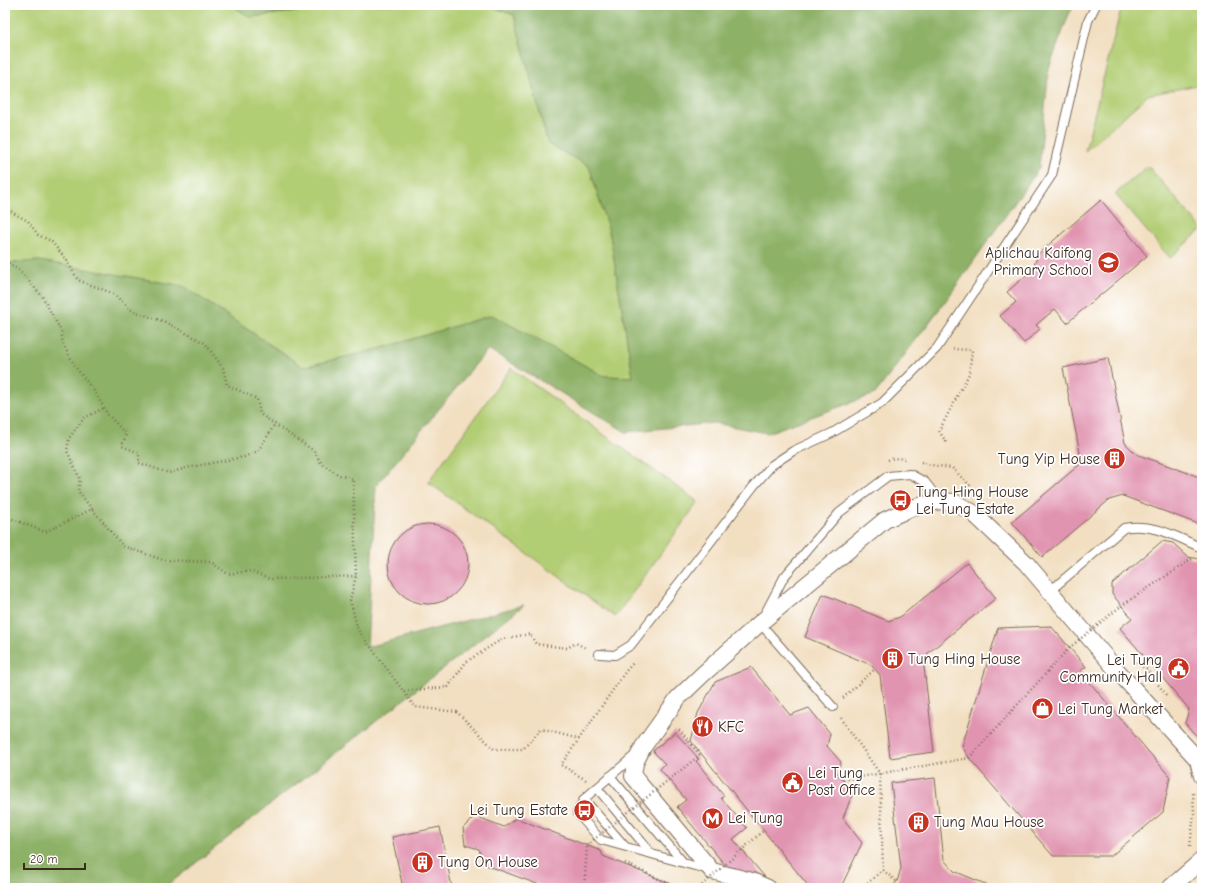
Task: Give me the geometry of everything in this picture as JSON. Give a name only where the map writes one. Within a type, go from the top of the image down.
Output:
[{"type":"street","points":[[768,888],[752,880],[712,871],[633,776],[635,763],[643,748],[678,698],[760,623],[889,517],[911,508],[940,501],[954,502],[972,512],[1026,563],[1114,667],[1200,761],[1202,776]]},
{"type":"street","points":[[1170,888],[1198,856]]},
{"type":"lane","points":[[599,654],[614,655],[631,645],[753,487],[772,465],[793,451],[832,433],[882,403],[937,348],[1052,175],[1088,21],[1096,5]]},
{"type":"lane","points":[[833,707],[760,623],[784,577],[839,513],[888,476],[910,474],[925,482],[940,501]]},
{"type":"lane","points":[[1050,591],[1124,528],[1138,525],[1157,528],[1202,548]]},
{"type":"lane","points":[[643,748],[584,799],[577,813],[601,840],[624,845],[712,871]]},
{"type":"lane","points":[[610,776],[684,862]]},
{"type":"lane","points":[[597,788],[652,853]]},
{"type":"lane","points":[[584,799],[624,845]]},
{"type":"path","points":[[5,206],[13,213],[28,221],[38,235],[51,241],[65,258],[78,280],[112,293],[133,311],[165,322],[205,344],[223,368],[227,385],[257,399],[260,414],[314,452],[321,463],[339,475],[353,479],[356,576],[350,600],[358,630],[415,707],[456,712],[494,749],[523,750],[541,729],[579,739]]},
{"type":"path","points":[[5,261],[20,270],[42,296],[61,330],[63,344],[76,368],[95,392],[104,408],[126,434],[122,446],[140,453],[139,463],[169,473],[186,468],[244,457],[258,451],[275,424]]},
{"type":"path","points":[[937,348],[972,350],[969,374],[939,431],[946,442]]},
{"type":"path","points":[[104,408],[84,418],[69,438],[67,451],[80,479],[78,491],[123,546],[163,560],[211,562],[228,574],[250,571],[270,579],[356,576]]},
{"type":"path","points":[[931,465],[952,468]]},
{"type":"path","points":[[5,516],[45,532],[92,509]]},
{"type":"path","points":[[843,780],[969,758],[1069,648],[1121,606],[1196,556]]},
{"type":"path","points":[[404,691],[448,687],[466,662],[502,639],[530,634],[536,644],[566,648],[576,643],[599,654]]},
{"type":"path","points":[[1072,636],[1081,646]]},
{"type":"path","points":[[586,781],[561,765],[626,671],[636,660],[631,645]]},
{"type":"path","points":[[875,670],[833,707],[880,774],[883,870],[897,882]]},
{"type":"path","points":[[584,888],[587,845],[700,754],[676,726]]},
{"type":"path","points":[[1192,789],[1198,856]]},
{"type":"path","points":[[699,888],[763,831]]},
{"type":"path","points":[[587,845],[594,849]]},
{"type":"path","points":[[622,862],[678,888]]},
{"type":"path","points":[[862,888],[883,870]]},
{"type":"green space","points":[[5,5],[231,5],[250,17],[349,5],[488,5],[514,15],[548,144],[589,165],[610,235],[633,377],[604,376],[492,315],[379,349],[303,367],[183,286],[40,261],[5,263]]},
{"type":"green space","points":[[231,5],[349,5],[250,17]]},
{"type":"green space","points":[[488,5],[1075,5],[1069,14],[1049,68],[1039,168],[947,299],[875,394],[767,433],[714,423],[626,432],[488,349],[376,486],[367,647],[524,605],[164,888],[5,888],[5,263],[40,261],[183,286],[303,367],[379,349],[492,315],[604,376],[633,377],[610,235],[589,166],[548,144],[514,15]]},
{"type":"green space","points":[[1122,5],[1202,5],[1202,84],[1148,95],[1085,151]]},
{"type":"green space","points":[[1148,166],[1202,229],[1170,258],[1115,194]]},
{"type":"green space","points":[[511,368],[698,502],[615,617],[428,482]]},
{"type":"building","points":[[1101,200],[1147,256],[1067,323],[1055,309],[1036,325],[1040,329],[1024,343],[1000,316],[1016,302],[1007,292],[1032,270],[1039,253]]},
{"type":"building","name":"Tung Yip House","points":[[1108,358],[1125,443],[1136,454],[1202,478],[1202,522],[1201,525],[1123,496],[1109,500],[1042,557],[1012,522],[1079,465],[1080,453],[1063,368]]},
{"type":"building","points":[[428,524],[443,527],[456,536],[465,549],[468,564],[465,579],[456,592],[443,601],[428,604],[413,601],[400,592],[391,579],[388,564],[391,549],[400,536],[413,527]]},
{"type":"building","name":"Lei Tung Community Hall","points":[[1162,541],[1173,543],[1188,557],[1200,559],[1202,562],[1202,742],[1185,723],[1189,709],[1120,628],[1132,618],[1112,594],[1112,584]]},
{"type":"building","name":"Tung Hing House","points":[[967,563],[996,598],[928,653],[924,667],[934,752],[890,758],[880,675],[871,665],[805,637],[823,594],[888,621],[900,617]]},
{"type":"building","name":"Lei Tung Market","points":[[1051,626],[1086,667],[1080,671],[1170,777],[1163,812],[1111,856],[1053,856],[969,758],[962,746],[998,628]]},
{"type":"building","points":[[751,667],[790,715],[809,708],[830,734],[827,746],[841,762],[837,773],[853,793],[843,818],[862,843],[841,887],[810,888],[691,741],[698,713],[715,682]]},
{"type":"building","name":"Lei Tung","points":[[675,732],[699,759],[696,761],[724,796],[721,798],[747,828],[733,839],[774,888],[744,888],[677,807],[686,800],[660,769],[665,764],[653,751]]},
{"type":"building","name":"Tung Mau House","points":[[935,778],[944,860],[954,871],[995,888],[890,888],[897,882],[901,868],[891,783]]},
{"type":"building","points":[[475,816],[504,827],[516,818],[601,851],[603,856],[681,888],[548,888],[483,864],[479,849],[465,845],[463,828]]},
{"type":"building","name":"Tung On House","points":[[440,827],[452,888],[403,888],[392,837]]},
{"type":"place","name":"Aplichau Kaifong Primary School","points":[[1108,262]]},
{"type":"place","name":"Tung Yip House","points":[[1115,459]]},
{"type":"place","name":"Tung Hing House Lei Tung Estate","points":[[901,501]]},
{"type":"place","name":"Tung Hing House","points":[[892,659]]},
{"type":"place","name":"Lei Tung Community Hall","points":[[1178,669]]},
{"type":"place","name":"Lei Tung Market","points":[[1043,709]]},
{"type":"place","name":"KFC","points":[[702,727]]},
{"type":"place","name":"Lei Tung Post Office","points":[[793,782]]},
{"type":"place","name":"Lei Tung Estate","points":[[584,810]]},
{"type":"place","name":"Lei Tung","points":[[712,818]]},
{"type":"place","name":"Tung Mau House","points":[[918,822]]},
{"type":"place","name":"Tung On House","points":[[422,862]]}]
